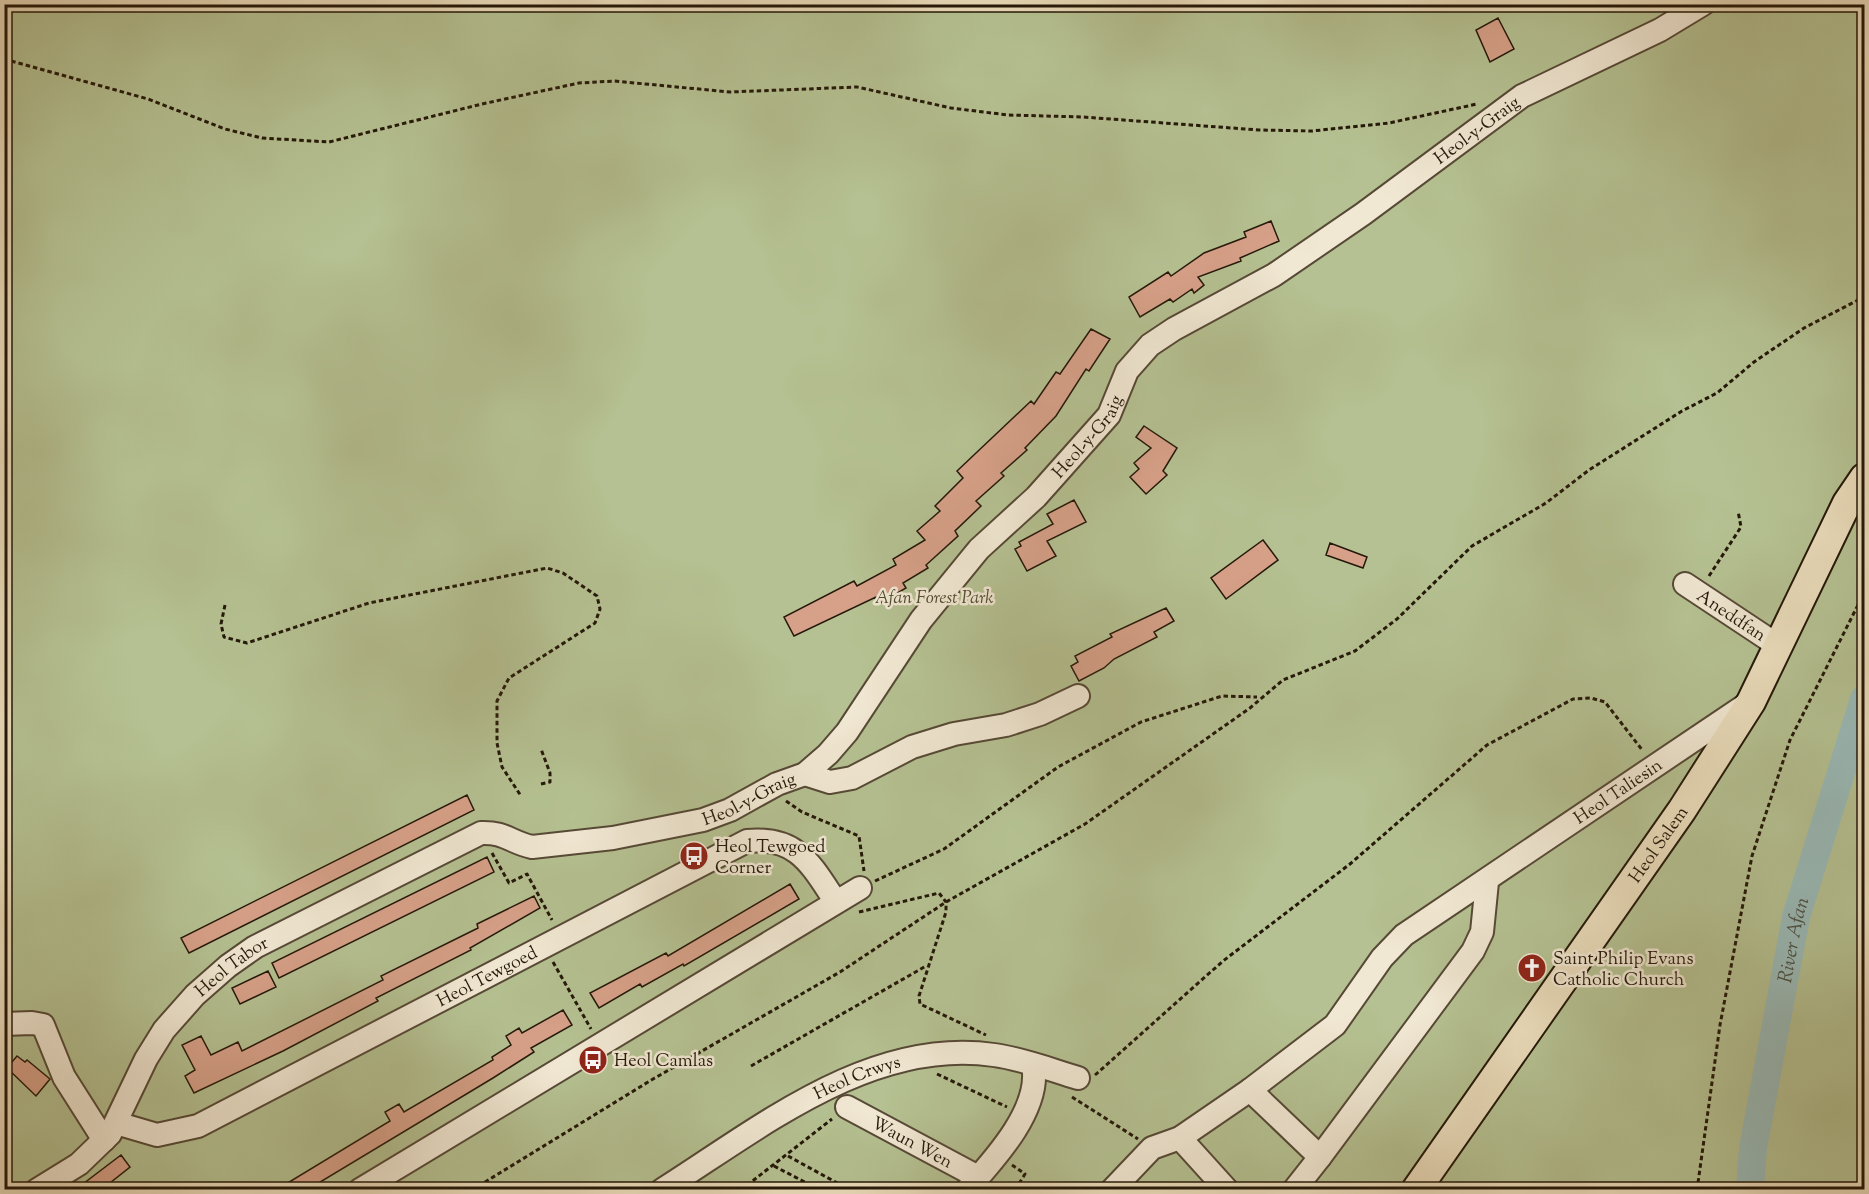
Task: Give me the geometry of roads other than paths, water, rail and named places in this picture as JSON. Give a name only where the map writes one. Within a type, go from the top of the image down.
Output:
[{"type":"main road","name":"Heol Salem","points":[[1416,1190],[1682,810],[1751,702],[1847,503],[1864,478]]},
{"type":"street","name":"Heol-y-Graig","points":[[490,833],[532,847],[613,838],[703,820],[730,810],[777,784],[805,774],[828,754],[847,732],[921,620],[979,549],[1036,497],[1109,415],[1127,371],[1150,345],[1174,329],[1274,275],[1363,214],[1522,96],[1660,30],[1703,4]]},
{"type":"street","name":"Aneddfan","points":[[1691,588],[1777,645]]},
{"type":"street","points":[[805,774],[830,782],[852,778],[912,747],[954,734],[1006,725],[1040,714],[1078,696]]},
{"type":"street","name":"Heol Taliesin","points":[[1112,1190],[1152,1148],[1180,1138],[1250,1090],[1335,1024],[1383,958],[1404,935],[1487,882],[1751,702]]},
{"type":"street","name":"Heol Tabor","points":[[37,1190],[79,1164],[110,1131],[146,1059],[164,1030],[195,995],[228,966],[255,947],[490,833]]},
{"type":"street","name":"Heol Tewgoed","points":[[110,1131],[157,1136],[198,1126],[747,841],[765,839],[782,842],[798,852],[809,863],[829,907]]},
{"type":"street","points":[[1294,1190],[1473,951],[1482,932],[1487,882]]},
{"type":"street","points":[[360,1190],[860,888]]},
{"type":"street","points":[[4,1024],[43,1025],[48,1032],[64,1077],[110,1131]]},
{"type":"street","name":"Heol Crwys","points":[[662,1190],[823,1089],[855,1074],[912,1059],[957,1053],[993,1055],[1034,1072],[1081,1085]]},
{"type":"street","name":"Waun Wen","points":[[843,1110],[973,1183],[1011,1137],[1023,1113],[1034,1072]]},
{"type":"street","points":[[1250,1090],[1320,1157]]},
{"type":"street","points":[[1180,1138],[1225,1189]]},
{"type":"waterway","name":"River Afan","points":[[1750,1190],[1753,1148],[1796,917],[1864,699]]},
{"type":"place","name":"Heol Tewgoed Corner","points":[[694,856]]},
{"type":"place","name":"Saint Philip Evans Catholic Church","points":[[1532,968]]},
{"type":"place","name":"Heol Camlas","points":[[593,1060]]},
{"type":"park label","name":"Afan Forest Park","points":[[934,597]]}]
